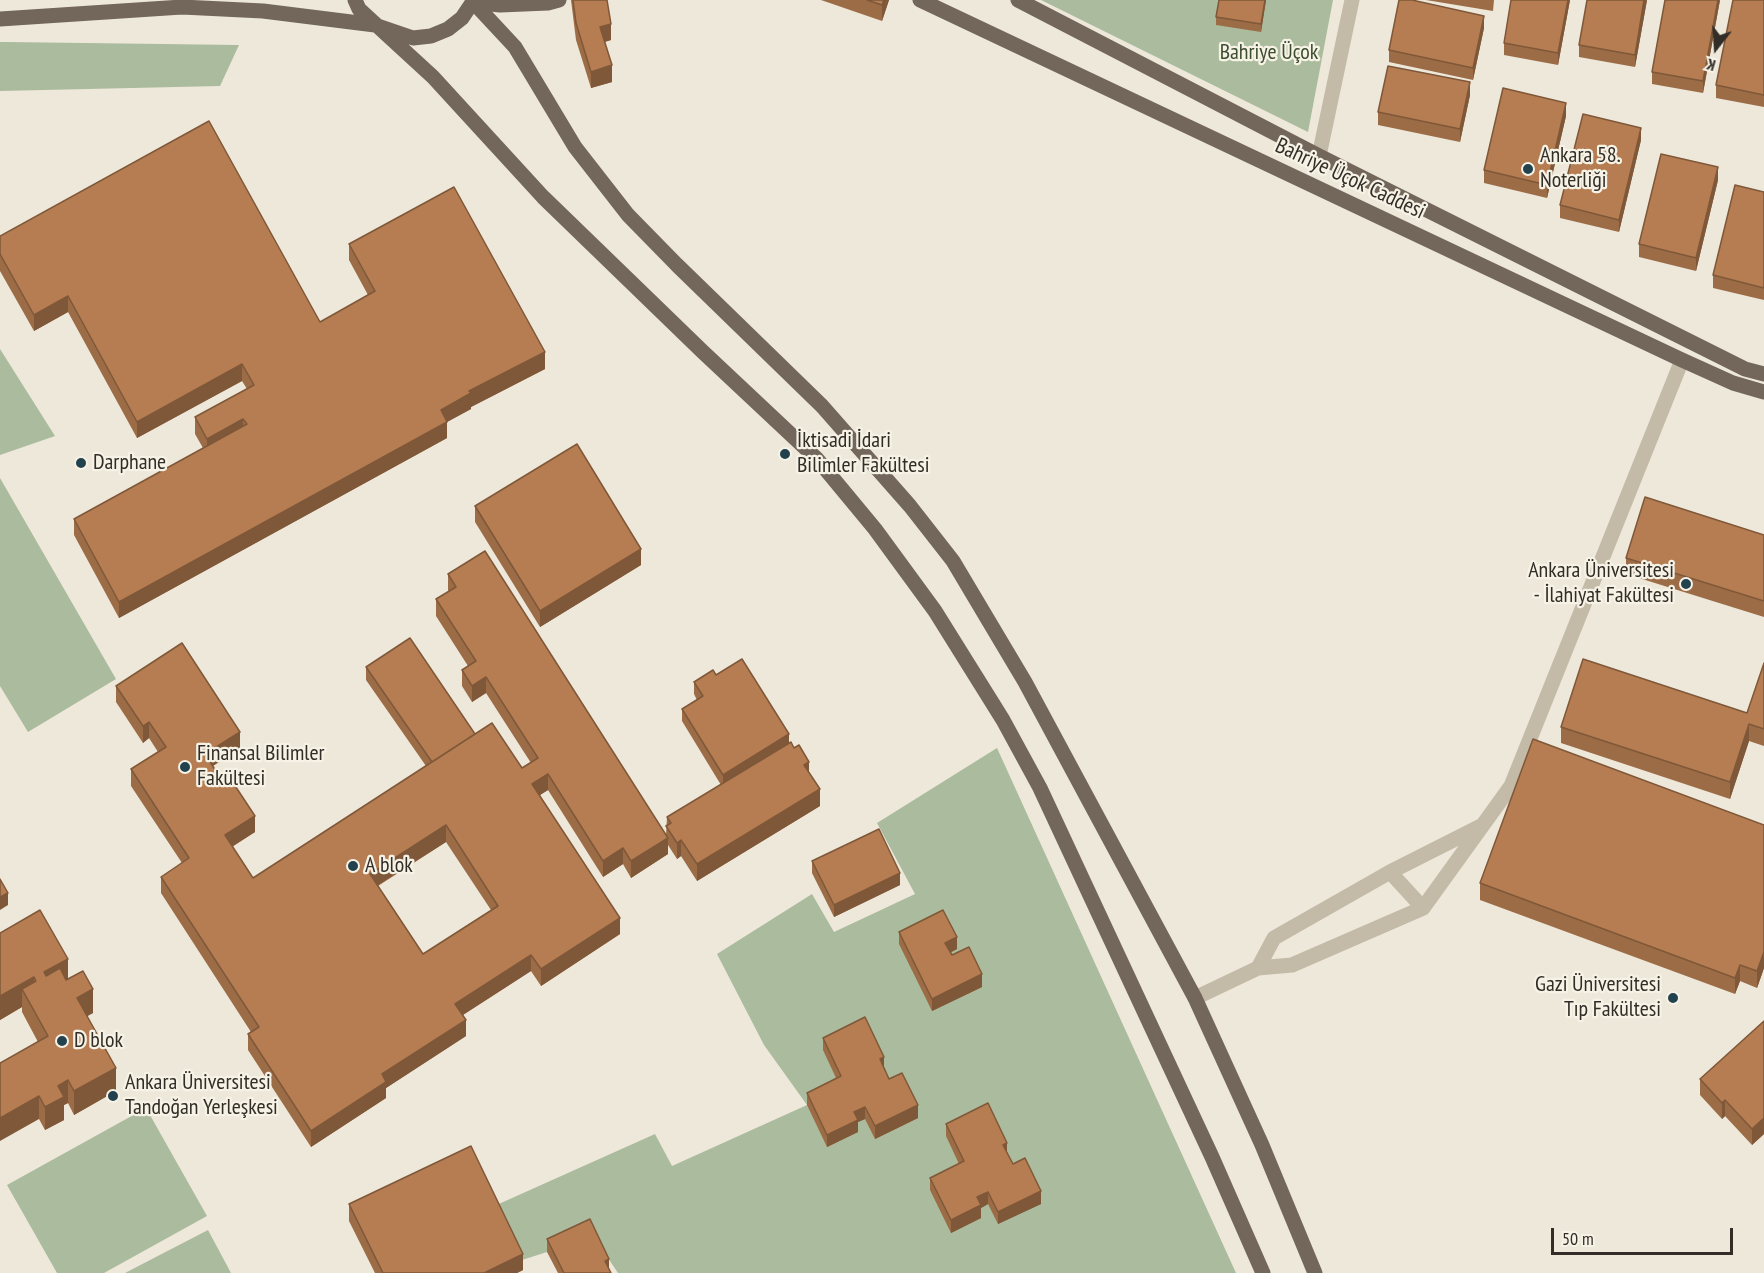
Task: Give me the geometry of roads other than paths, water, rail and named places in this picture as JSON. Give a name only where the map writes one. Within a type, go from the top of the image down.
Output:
[{"type":"main road","points":[[355,0],[359,9],[433,77],[543,196],[817,459],[875,529],[935,611],[1003,720],[1040,788],[1202,1136],[1263,1273]]},
{"type":"main road","points":[[474,1],[500,5],[548,3],[559,0]]},
{"type":"main road","name":"Bahriye Üçok Caddesi","points":[[920,0],[1682,360],[1733,383],[1764,392]]},
{"type":"main road","name":"Bahriye Üçok Caddesi","points":[[1017,0],[1319,156],[1745,369],[1764,374]]},
{"type":"main road","points":[[0,19],[182,7],[264,11],[375,25],[413,38],[431,36],[448,29],[462,18],[474,1]]},
{"type":"main road","points":[[474,1],[515,47],[575,147],[628,215],[676,265],[822,406],[910,506],[953,561],[1025,682],[1195,998],[1262,1145],[1315,1273]]},
{"type":"street","points":[[1319,156],[1352,0]]},
{"type":"street","points":[[1195,998],[1258,968],[1292,965],[1423,908],[1511,786],[1682,360]]},
{"type":"street","points":[[1258,968],[1274,938],[1390,872],[1484,824]]},
{"type":"street","points":[[1390,872],[1423,908]]},
{"type":"place","name":"Ankara 58. Noterliği","points":[[1528,169]]},
{"type":"place","name":"İktisadi İdari Bilimler Fakültesi","points":[[785,454]]},
{"type":"place","name":"Darphane","points":[[81,463]]},
{"type":"place","name":"Ankara Üniversitesi - İlahiyat Fakültesi","points":[[1686,584]]},
{"type":"place","name":"Finansal Bilimler Fakültesi","points":[[185,767]]},
{"type":"place","name":"A blok","points":[[353,866]]},
{"type":"place","name":"Gazi Üniversitesi Tıp Fakültesi","points":[[1673,998]]},
{"type":"place","name":"D blok","points":[[62,1041]]},
{"type":"place","name":"Ankara Üniversitesi Tandoğan Yerleşkesi","points":[[113,1096]]},
{"type":"park label","name":"Bahriye Üçok","points":[[1269,53]]}]
